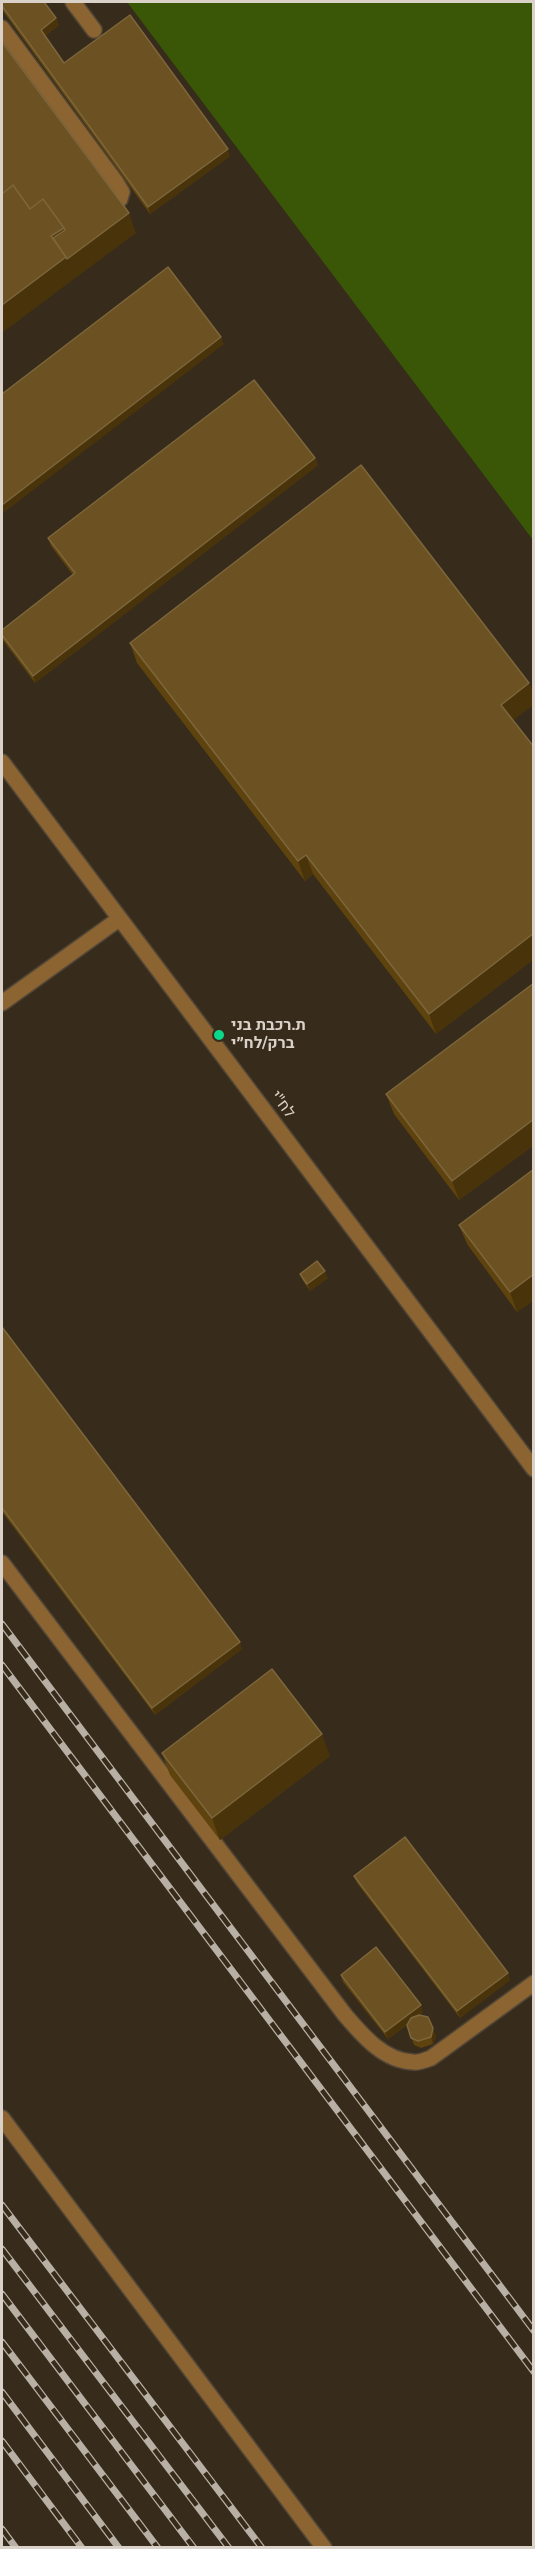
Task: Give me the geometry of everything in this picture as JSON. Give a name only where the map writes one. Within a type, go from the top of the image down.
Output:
[{"type":"street","points":[[73,2],[94,30]]},
{"type":"street","points":[[2,28],[116,182],[122,192],[120,199],[114,205]]},
{"type":"street","name":"לח\"י","points":[[2,762],[534,1469]]},
{"type":"street","points":[[2,1003],[119,919]]},
{"type":"street","points":[[2,1563],[345,2015],[372,2043],[389,2055],[414,2063],[431,2058],[534,1983]]},
{"type":"street","points":[[2,2118],[324,2547]]},
{"type":"green space","points":[[127,2],[533,2],[533,540]]},
{"type":"building","points":[[2,2],[44,2],[56,18],[41,30],[64,63],[130,15],[228,149],[148,207],[2,6]]},
{"type":"building","points":[[2,42],[129,213],[67,259],[53,238],[65,230],[43,199],[30,209],[13,185],[2,194]]},
{"type":"building","points":[[13,185],[30,209],[43,199],[64,228],[51,236],[66,257],[2,305],[2,194]]},
{"type":"building","points":[[168,267],[221,337],[2,505],[2,394]]},
{"type":"building","points":[[254,380],[315,458],[33,676],[2,635],[2,630],[75,573],[48,538]]},
{"type":"building","points":[[361,465],[529,683],[501,705],[534,747],[534,933],[429,1014],[306,855],[298,861],[130,643]]},
{"type":"building","points":[[534,983],[534,1119],[452,1181],[386,1094]]},
{"type":"building","points":[[534,1169],[534,1274],[510,1292],[459,1225]]},
{"type":"building","points":[[317,1261],[325,1271],[307,1284],[300,1274]]},
{"type":"building","points":[[2,1327],[240,1642],[152,1708],[2,1508]]},
{"type":"building","points":[[272,1669],[322,1734],[212,1818],[162,1753]]},
{"type":"building","points":[[405,1837],[508,1973],[457,2011],[354,1876]]},
{"type":"building","points":[[376,1947],[421,2005],[385,2032],[341,1975]]},
{"type":"building","points":[[419,2015],[428,2017],[433,2028],[431,2037],[418,2041],[411,2038],[407,2025],[411,2018]]},
{"type":"railway","points":[[2,1624],[534,2331]]},
{"type":"railway","points":[[2,1665],[534,2372]]},
{"type":"railway","points":[[2,2205],[262,2548]]},
{"type":"railway","points":[[2,2249],[229,2548]]},
{"type":"railway","points":[[2,2294],[194,2548]]},
{"type":"railway","points":[[2,2342],[158,2548]]},
{"type":"railway","points":[[2,2392],[119,2548]]},
{"type":"railway","points":[[2,2441],[82,2548]]},
{"type":"railway","points":[[2,2529],[16,2548]]},
{"type":"place","name":"ת.רכבת בני ברק/לח״י","points":[[219,1035]]}]
